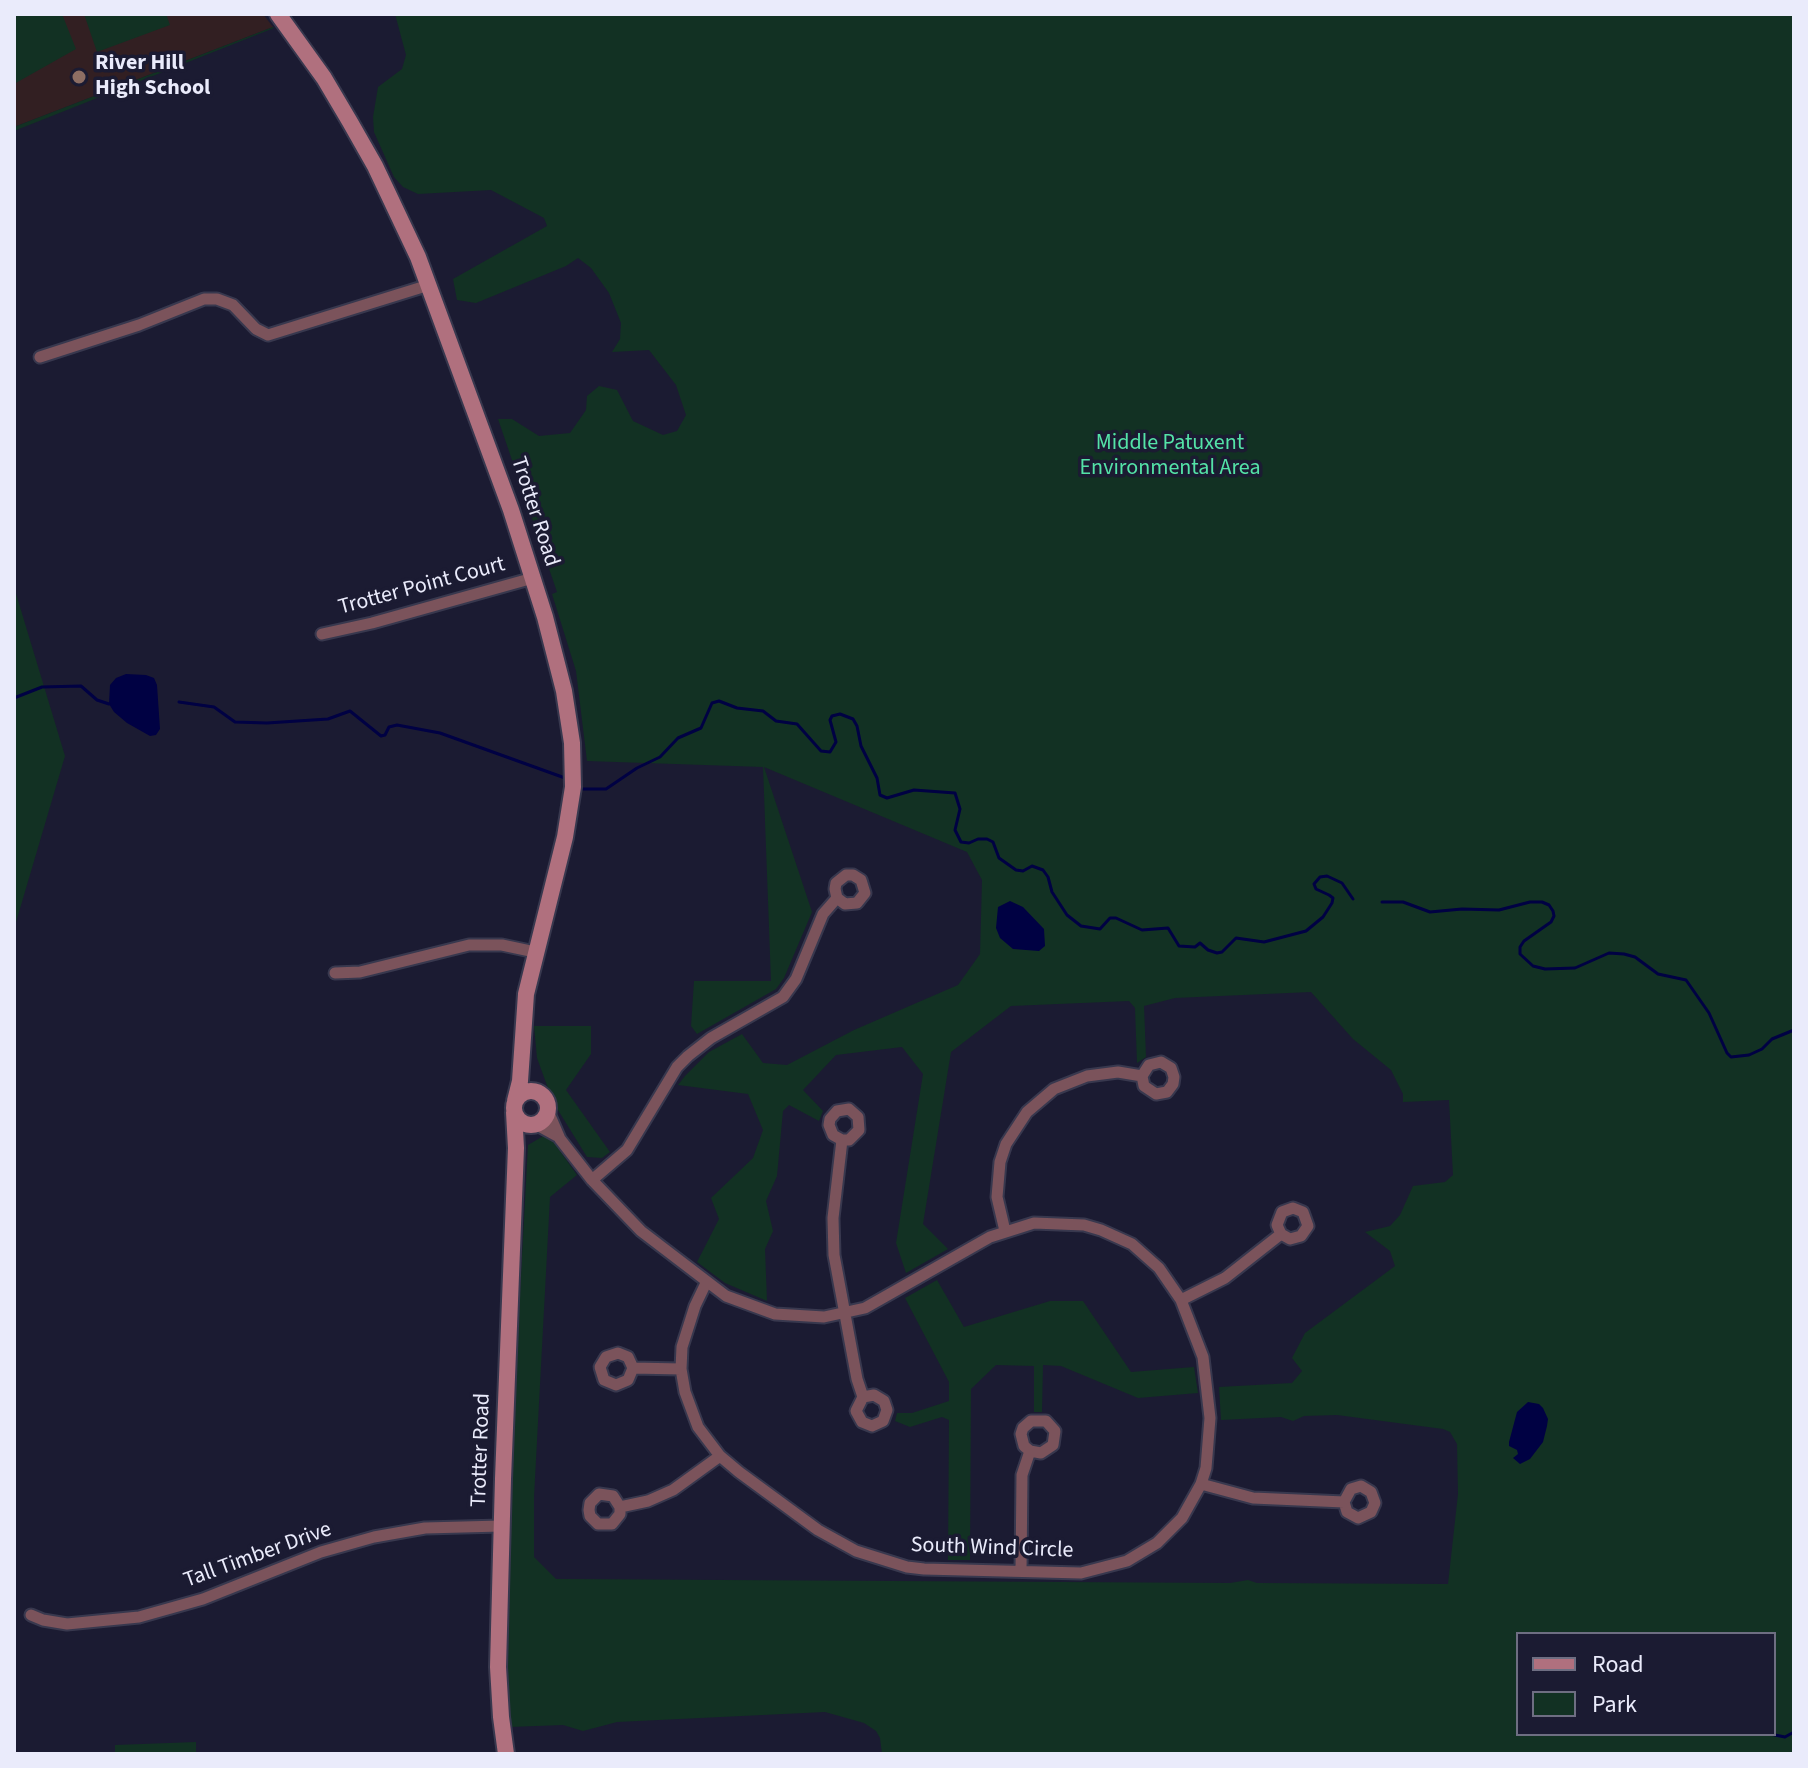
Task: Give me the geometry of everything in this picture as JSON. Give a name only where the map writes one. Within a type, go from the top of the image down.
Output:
[{"type":"street","name":"Trotter Road","points":[[278,14],[324,78],[375,166],[429,285],[533,578],[564,691],[573,787],[565,837],[526,994],[514,1106],[516,1148],[498,1667],[506,1754]]},
{"type":"street","points":[[40,357],[139,325],[204,299],[217,299],[233,305],[256,329],[268,335],[429,285]]},
{"type":"street","name":"Trotter Point Court","points":[[322,634],[533,578]]},
{"type":"street","points":[[592,1180],[627,1150],[677,1067],[688,1056],[711,1038],[774,1004],[790,989],[823,914],[837,898]]},
{"type":"street","points":[[335,973],[360,972],[469,945],[502,945],[535,952]]},
{"type":"street","points":[[516,1148],[524,1133],[544,1119],[548,1111],[546,1100],[526,1078],[520,1065]]},
{"type":"street","points":[[1005,1231],[997,1197],[1000,1162],[1006,1144],[1027,1112],[1040,1099],[1070,1081],[1103,1073],[1142,1076]]},
{"type":"street","points":[[535,1125],[521,1123],[514,1106],[522,1093],[538,1093]]},
{"type":"street","name":"South Wind Circle","points":[[548,1111],[560,1139]]},
{"type":"street","name":"South Wind Circle","points":[[535,1125],[551,1130],[592,1180],[641,1231],[706,1283],[740,1303],[775,1314],[811,1317],[845,1313],[881,1300],[1005,1231],[1050,1222],[1084,1225],[1117,1236],[1146,1255],[1159,1268],[1181,1300],[1199,1345],[1208,1387],[1209,1436],[1201,1484],[1177,1525],[1143,1554],[1109,1567],[1081,1573],[924,1569],[865,1554],[818,1530],[720,1456],[698,1427],[681,1369],[687,1329],[706,1283]]},
{"type":"street","points":[[842,1140],[833,1218],[834,1255],[863,1397]]},
{"type":"street","points":[[1181,1300],[1225,1278],[1281,1234]]},
{"type":"street","points":[[633,1368],[681,1369]]},
{"type":"street","points":[[1021,1571],[1022,1475],[1030,1451]]},
{"type":"street","points":[[620,1507],[648,1501],[673,1490],[720,1456]]},
{"type":"street","points":[[1201,1484],[1253,1498],[1344,1502]]},
{"type":"street","name":"Tall Timber Drive","points":[[31,1615],[67,1624],[139,1617],[203,1599],[321,1552],[374,1537],[425,1528],[501,1526]]},
{"type":"shaded area","name":"River Hill High School","points":[[14,14],[263,14],[273,27],[14,127]]},
{"type":"shaded area","points":[[126,674],[154,678],[160,729],[156,735],[150,736],[127,723],[109,704],[110,685]]},
{"type":"shaded area","points":[[1010,901],[1023,907],[1044,929],[1045,946],[1039,951],[1013,949],[1000,938],[996,928],[998,907]]},
{"type":"shaded area","points":[[1528,1402],[1539,1404],[1548,1419],[1543,1442],[1530,1459],[1520,1464],[1513,1458],[1518,1454],[1517,1450],[1509,1446],[1509,1442],[1517,1412]]},
{"type":"green space","points":[[14,14],[62,14],[76,49],[14,84]]},
{"type":"green space","points":[[84,14],[166,14],[170,25],[97,52]]},
{"type":"green space","name":"Middle Patuxent Environmental Area","points":[[395,14],[1794,14],[1794,1754],[882,1754],[876,1731],[864,1723],[825,1712],[617,1722],[583,1731],[563,1725],[510,1727],[506,1679],[509,1497],[528,1145],[545,1135],[550,1137],[577,1175],[550,1197],[534,1497],[534,1557],[556,1579],[1230,1583],[1248,1580],[1257,1583],[1448,1584],[1458,1494],[1457,1444],[1450,1432],[1337,1415],[1304,1416],[1293,1421],[1281,1417],[1221,1420],[1219,1387],[1292,1383],[1302,1371],[1292,1358],[1305,1333],[1395,1266],[1390,1251],[1365,1232],[1390,1226],[1400,1215],[1413,1186],[1445,1182],[1453,1175],[1449,1100],[1403,1102],[1403,1094],[1391,1070],[1353,1039],[1311,992],[1175,998],[1144,1006],[1146,1057],[1137,1063],[1135,1008],[1129,1001],[1011,1006],[951,1052],[923,1224],[948,1249],[906,1273],[896,1243],[923,1074],[902,1047],[836,1055],[803,1090],[823,1111],[819,1121],[789,1105],[783,1111],[777,1176],[766,1201],[773,1231],[765,1249],[767,1301],[725,1283],[697,1262],[719,1219],[711,1198],[753,1158],[763,1130],[748,1094],[678,1085],[709,1052],[742,1034],[763,1063],[787,1065],[854,1030],[958,985],[980,954],[982,880],[967,852],[764,767],[812,912],[784,978],[776,989],[697,1034],[691,1026],[694,981],[771,981],[763,767],[587,761],[576,671],[552,594],[557,592],[498,419],[512,419],[539,436],[570,433],[586,410],[587,396],[599,386],[617,390],[633,421],[663,435],[677,431],[686,415],[676,385],[649,350],[612,352],[620,339],[621,323],[609,293],[591,268],[578,258],[566,266],[476,303],[457,300],[453,279],[547,226],[544,218],[491,190],[418,194],[403,187],[394,177],[374,132],[373,117],[378,87],[402,69],[406,55]]},
{"type":"green space","points":[[274,28],[14,131],[14,127]]},
{"type":"green space","points":[[14,587],[65,756],[14,929]]},
{"type":"green space","points":[[534,1026],[591,1026],[591,1054],[566,1090],[610,1152],[602,1158],[587,1157],[553,1102],[537,1058]]},
{"type":"green space","points":[[937,1280],[964,1327],[1050,1301],[1083,1301],[1131,1372],[1194,1367],[1198,1393],[1138,1398],[1061,1366],[1043,1365],[1042,1412],[1034,1412],[1034,1366],[996,1365],[971,1389],[970,1560],[948,1560],[949,1420],[942,1417],[910,1427],[895,1421],[897,1413],[912,1413],[949,1401],[949,1382],[905,1298]]},
{"type":"green space","points":[[196,1742],[196,1754],[115,1754],[115,1745]]},
{"type":"waterway","points":[[14,698],[42,687],[81,686],[97,700],[109,704]]},
{"type":"waterway","points":[[581,789],[606,789],[660,757],[678,738],[701,728],[712,703],[719,701],[737,708],[763,711],[776,721],[797,724],[821,751],[830,752],[836,742],[830,720],[832,716],[840,714],[853,719],[857,726],[861,746],[877,778],[880,795],[887,798],[914,790],[955,793],[960,809],[955,830],[961,842],[987,839],[993,842],[999,858],[1016,870],[1023,871],[1032,866],[1043,870],[1052,892],[1067,915],[1081,926],[1100,929],[1110,918],[1116,918],[1142,930],[1168,928],[1179,946],[1195,947],[1200,943],[1217,953],[1236,938],[1264,942],[1306,931],[1323,917],[1332,903],[1333,898],[1316,889],[1314,884],[1320,877],[1327,876],[1342,883],[1353,899]]},
{"type":"waterway","points":[[179,702],[214,707],[235,722],[328,719],[350,711],[381,736],[389,727],[397,725],[440,733],[565,778]]},
{"type":"waterway","points":[[1382,902],[1403,902],[1430,912],[1499,910],[1542,902],[1549,905],[1554,916],[1551,922],[1520,947],[1520,954],[1533,966],[1545,969],[1575,968],[1609,953],[1624,954],[1635,957],[1658,974],[1686,980],[1709,1013],[1731,1057],[1749,1055],[1762,1049],[1772,1039],[1794,1030]]},
{"type":"waterway","points":[[1776,1735],[1785,1737],[1794,1732]]},
{"type":"place","name":"River Hill High School","points":[[79,77]]}]
